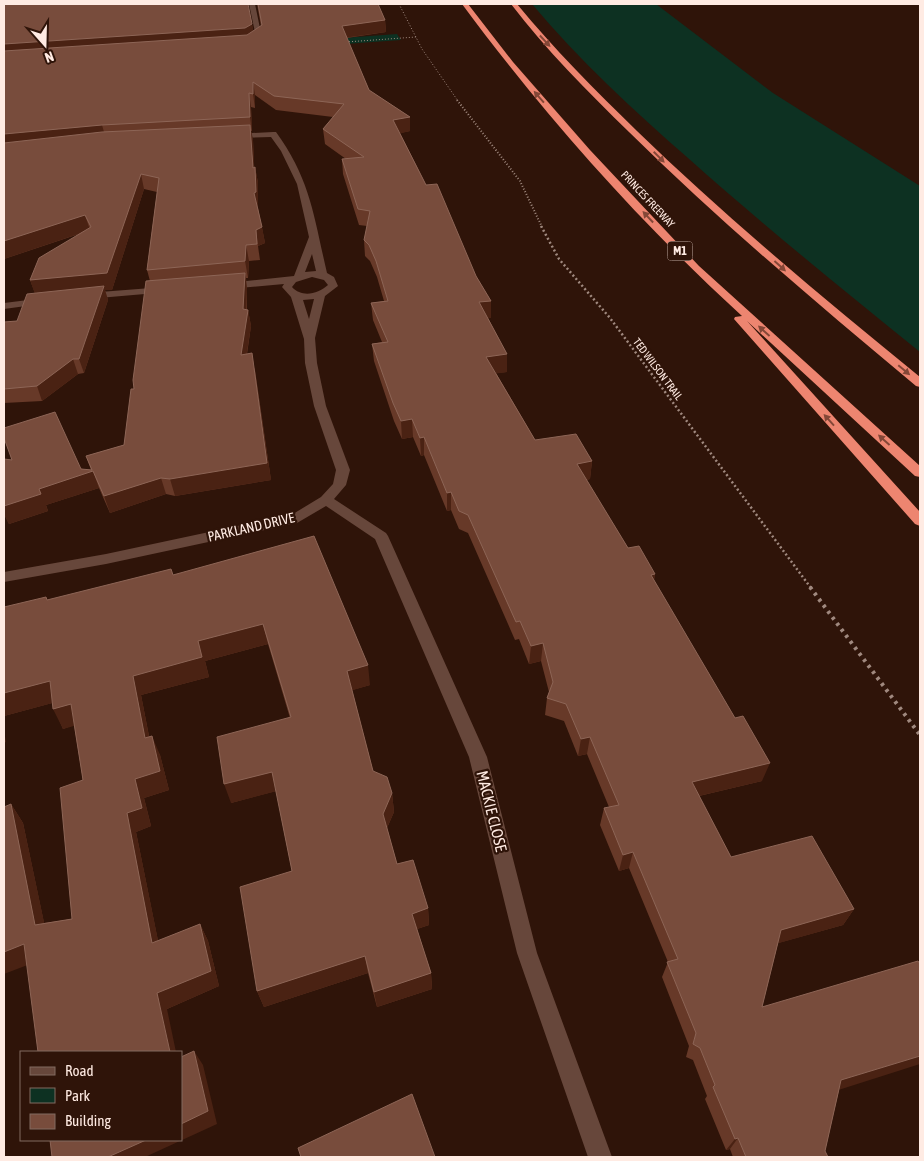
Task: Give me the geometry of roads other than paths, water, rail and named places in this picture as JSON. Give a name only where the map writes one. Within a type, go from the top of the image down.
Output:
[{"type":"highway","name":"PRINCES FREEWAY","points":[[465,4],[511,63],[587,152],[695,268],[920,473]]},
{"type":"highway","points":[[514,4],[582,80],[665,164],[792,277],[920,383]]},
{"type":"highway","points":[[695,268],[920,521]]},
{"type":"street","points":[[244,45],[259,38],[252,4]]},
{"type":"street","points":[[225,136],[273,134],[284,147],[307,196],[314,232],[313,239],[294,285]]},
{"type":"street","points":[[218,287],[294,285],[322,275],[313,239]]},
{"type":"street","name":"PARKLAND DRIVE","points":[[310,339],[320,295],[332,286],[331,280],[322,275]]},
{"type":"street","points":[[294,285],[308,297],[320,295]]},
{"type":"street","name":"PARKLAND DRIVE","points":[[4,578],[106,559],[297,518],[326,500],[339,485],[343,470],[320,406],[311,363],[310,339],[294,285]]},
{"type":"street","points":[[78,297],[172,289]]},
{"type":"street","points":[[4,306],[51,300]]},
{"type":"street","name":"MACKIE CLOSE","points":[[326,500],[381,536],[478,757],[527,953],[600,1157]]}]
